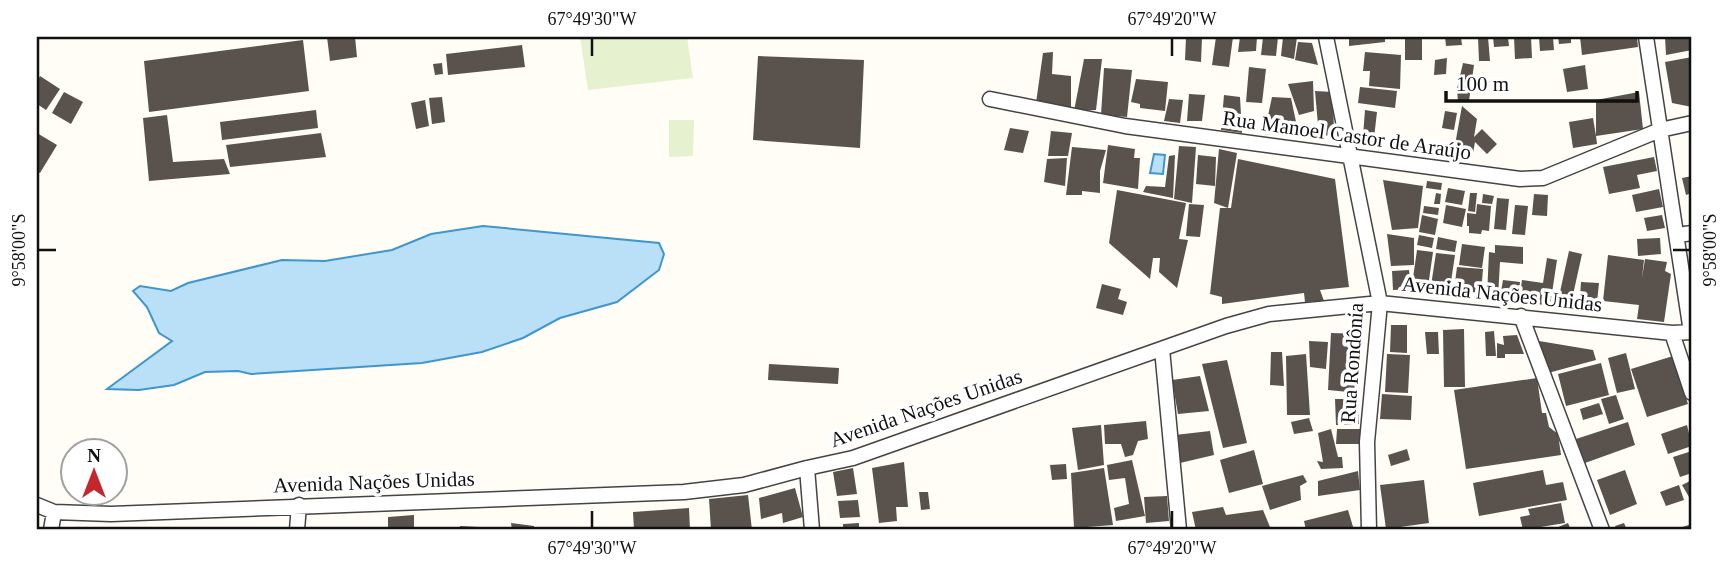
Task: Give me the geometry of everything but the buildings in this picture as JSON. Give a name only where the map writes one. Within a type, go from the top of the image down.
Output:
[{"type":"street","name":"Rua Rondônia","points":[[1326,37],[1380,303],[1367,442],[1369,530]]},
{"type":"street","points":[[1646,37],[1660,130],[1685,234],[1692,332]]},
{"type":"street","name":"Rua Manoel Castor de Araújo","points":[[990,99],[1125,126],[1520,179],[1543,178],[1660,130],[1692,123]]},
{"type":"street","name":"Avenida Nações Unidas","points":[[37,505],[54,512],[111,514],[684,492],[744,485],[853,458],[1226,326],[1269,314],[1380,303],[1672,333],[1692,332]]},
{"type":"street","points":[[1521,316],[1602,530]]},
{"type":"street","points":[[1672,333],[1692,393]]},
{"type":"street","points":[[1162,349],[1179,530]]},
{"type":"street","points":[[807,468],[812,530]]},
{"type":"street","points":[[298,530],[299,506]]},
{"type":"street","points":[[51,530],[54,512]]},
{"type":"green space","points":[[580,37],[687,37],[693,78],[588,90]]},
{"type":"green space","points":[[669,120],[694,120],[693,156],[669,157]]},
{"type":"water","points":[[1154,154],[1165,155],[1163,174],[1150,173]]},
{"type":"water","points":[[483,226],[659,243],[664,254],[659,270],[617,302],[560,318],[523,338],[482,352],[422,363],[251,374],[238,371],[205,372],[174,385],[139,390],[107,389],[172,341],[159,333],[147,307],[133,291],[140,286],[171,291],[188,283],[282,260],[325,261],[392,250],[431,234]]}]
